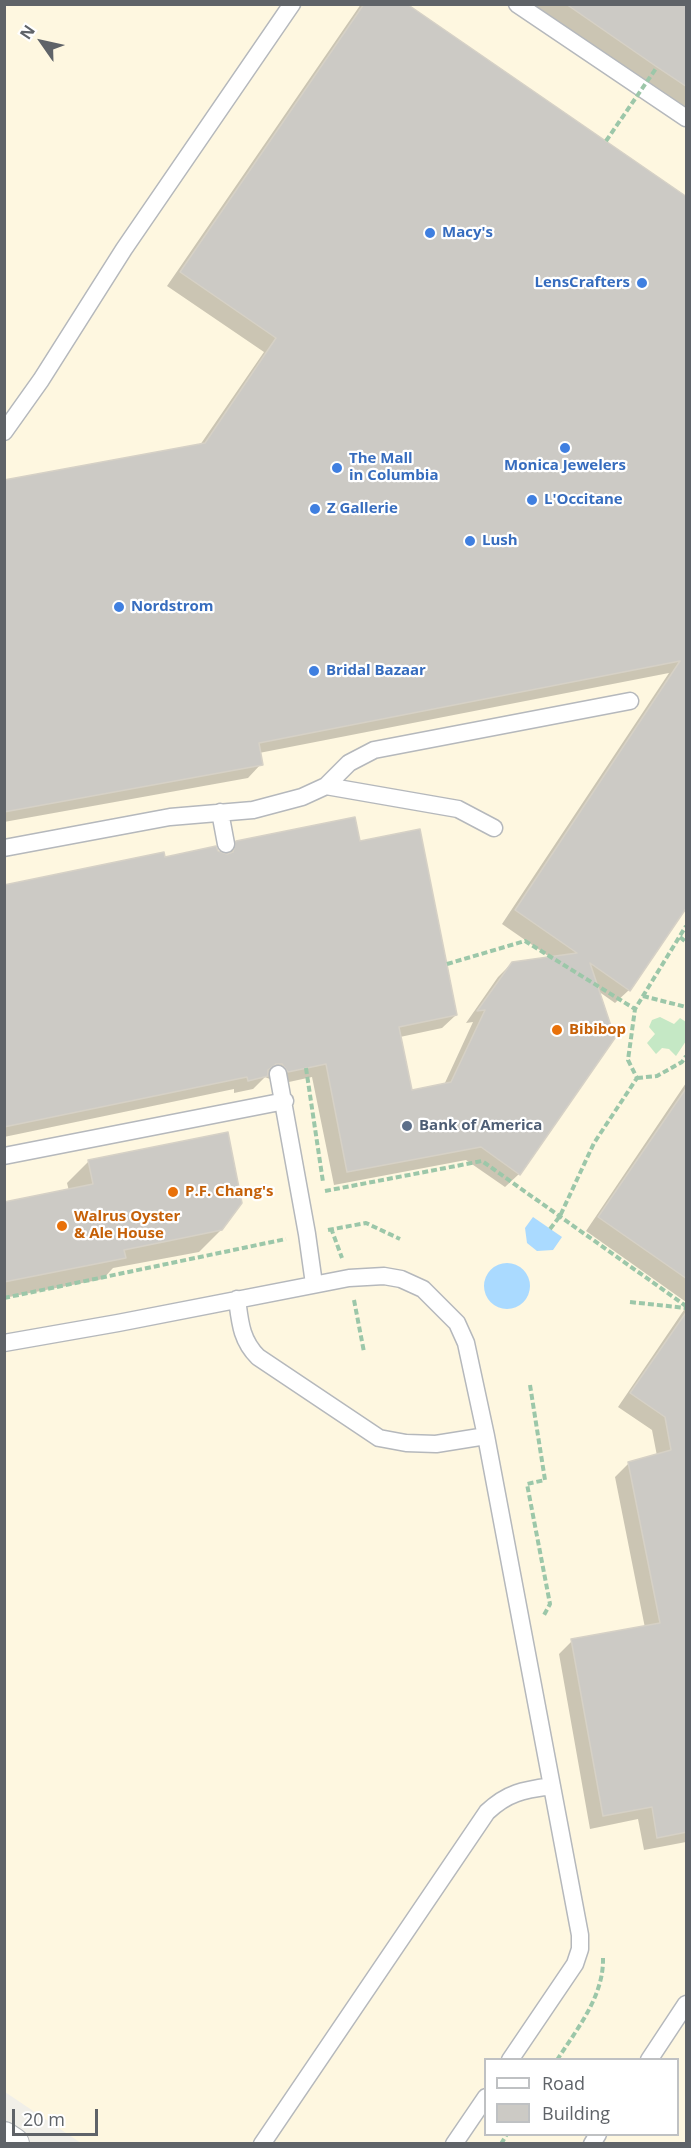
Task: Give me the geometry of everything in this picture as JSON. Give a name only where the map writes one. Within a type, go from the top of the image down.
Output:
[{"type":"street","points":[[4,2138],[13,2144]]},
{"type":"lane","points":[[4,432],[41,380],[124,249],[292,4]]},
{"type":"lane","points":[[517,4],[687,118]]},
{"type":"lane","points":[[4,848],[170,817],[253,810],[302,796],[326,786],[349,763],[374,750],[630,701]]},
{"type":"lane","points":[[326,786],[458,809],[494,828]]},
{"type":"lane","points":[[220,812],[226,844]]},
{"type":"lane","points":[[278,1074],[285,1101],[314,1284]]},
{"type":"lane","points":[[4,1156],[285,1101]]},
{"type":"lane","points":[[4,1343],[314,1284],[349,1278],[384,1276],[401,1279],[423,1289],[457,1323],[466,1343],[486,1436],[580,1935],[580,1949],[575,1964],[511,2058]]},
{"type":"lane","points":[[237,1299],[242,1335],[254,1353],[380,1438],[406,1443],[435,1444],[486,1436]]},
{"type":"lane","points":[[262,2144],[487,1812],[498,1801],[520,1790],[552,1786]]},
{"type":"lane","points":[[650,2058],[687,2004]]},
{"type":"lane","points":[[454,2144],[484,2100]]},
{"type":"path","points":[[606,141],[657,67]]},
{"type":"path","points":[[637,1078],[628,1060],[635,1009],[687,926]]},
{"type":"path","points":[[680,937],[687,942]]},
{"type":"path","points":[[447,964],[525,940],[635,1009]]},
{"type":"path","points":[[643,996],[687,1007]]},
{"type":"path","points":[[637,1078],[657,1077],[682,1062],[687,1056]]},
{"type":"path","points":[[306,1068],[326,1201]]},
{"type":"path","points":[[550,1229],[560,1216],[594,1143],[637,1078]]},
{"type":"path","points":[[325,1191],[482,1161],[687,1307]]},
{"type":"path","points":[[330,1220],[349,1278],[364,1352]]},
{"type":"path","points":[[4,1298],[366,1223],[400,1239]]},
{"type":"path","points":[[630,1302],[687,1307]]},
{"type":"shaded area","points":[[4,5],[686,5],[686,2143],[81,2143],[5,2092]]},
{"type":"green space","points":[[660,1017],[674,1024],[680,1018],[686,1022],[686,1041],[676,1056],[669,1049],[662,1048],[656,1054],[647,1043],[655,1034],[649,1027],[652,1020]]},
{"type":"water","points":[[533,1217],[562,1237],[553,1250],[537,1251],[527,1243],[525,1228]]},
{"type":"water","points":[[507,1263],[516,1264],[524,1269],[529,1277],[529,1295],[524,1303],[516,1308],[507,1309],[498,1308],[490,1303],[485,1295],[484,1286],[485,1277],[490,1269],[498,1264]]},
{"type":"building","points":[[364,4],[407,4],[687,197],[687,907],[630,991],[590,963],[615,1038],[520,1175],[481,1147],[347,1172],[326,1064],[288,1072],[282,1064],[276,1064],[268,1070],[268,1076],[248,1081],[247,1077],[4,1127],[4,885],[164,852],[165,857],[216,846],[218,851],[227,854],[233,852],[236,841],[355,817],[360,841],[420,829],[457,1015],[399,1027],[412,1090],[451,1082],[485,1010],[477,1011],[512,962],[577,953],[515,910],[680,661],[259,743],[263,765],[4,812],[4,480],[205,443],[276,338],[180,272]]},
{"type":"building","points":[[566,4],[687,4],[687,87],[657,67]]},
{"type":"building","points":[[687,1087],[687,1279],[598,1217]]},
{"type":"building","points":[[228,1132],[242,1203],[222,1230],[124,1250],[126,1258],[4,1282],[4,1202],[93,1184],[88,1160]]},
{"type":"building","points":[[687,1311],[687,1832],[657,1838],[652,1807],[603,1816],[571,1639],[660,1623],[628,1462],[671,1450],[665,1417],[630,1393]]},
{"type":"place","name":"Macy's","points":[[430,233]]},
{"type":"place","name":"LensCrafters","points":[[642,283]]},
{"type":"place","name":"Monica Jewelers","points":[[565,448]]},
{"type":"place","name":"The Mall in Columbia","points":[[337,468]]},
{"type":"place","name":"L'Occitane","points":[[532,500]]},
{"type":"place","name":"Z Gallerie","points":[[315,509]]},
{"type":"place","name":"Lush","points":[[470,541]]},
{"type":"place","name":"Nordstrom","points":[[119,607]]},
{"type":"place","name":"Bridal Bazaar","points":[[314,671]]},
{"type":"place","name":"Bibibop","points":[[557,1030]]},
{"type":"place","name":"Bank of America","points":[[407,1126]]},
{"type":"place","name":"P.F. Chang's","points":[[173,1192]]},
{"type":"place","name":"Walrus Oyster & Ale House","points":[[62,1226]]}]
